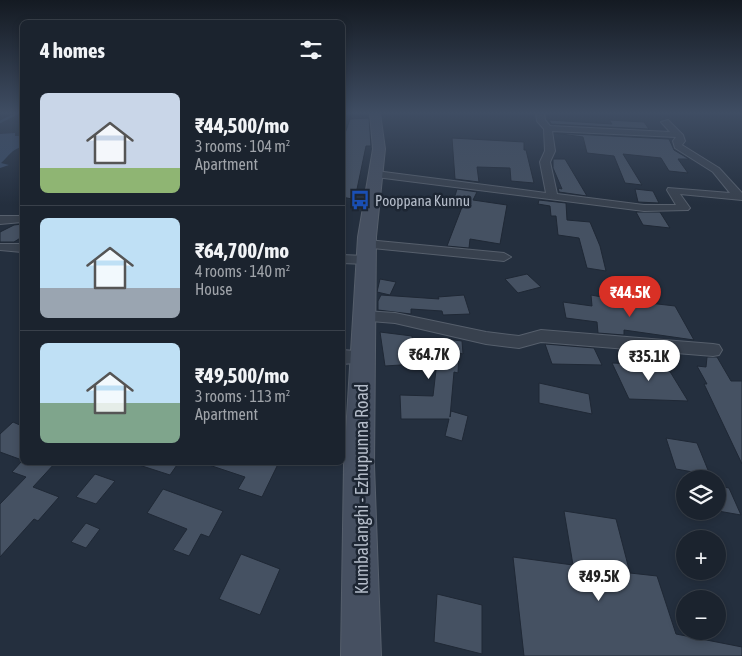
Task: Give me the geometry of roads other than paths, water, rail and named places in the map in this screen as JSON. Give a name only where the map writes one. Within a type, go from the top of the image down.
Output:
[{"type":"main road","name":"Kumbalanghi - Ezhupunna Road","points":[[361,656],[359,465],[353,357],[364,316],[358,254],[376,174],[378,144]]},
{"type":"street","points":[[549,144],[550,151],[545,162],[552,198]]},
{"type":"street","points":[[376,174],[552,198],[644,208],[684,208],[672,190],[740,197],[716,170],[677,144]]},
{"type":"street","points":[[0,220],[20,219]]},
{"type":"street","points":[[2,247],[20,248]]},
{"type":"street","points":[[358,254],[504,256]]},
{"type":"street","points":[[364,316],[396,318],[486,338],[519,342],[541,336],[713,350]]},
{"type":"water","points":[[0,144],[20,144],[20,148],[13,151],[1,163],[9,165],[0,168]]},
{"type":"place","name":"Pooppana Kunnu","points":[[360,200]]}]
